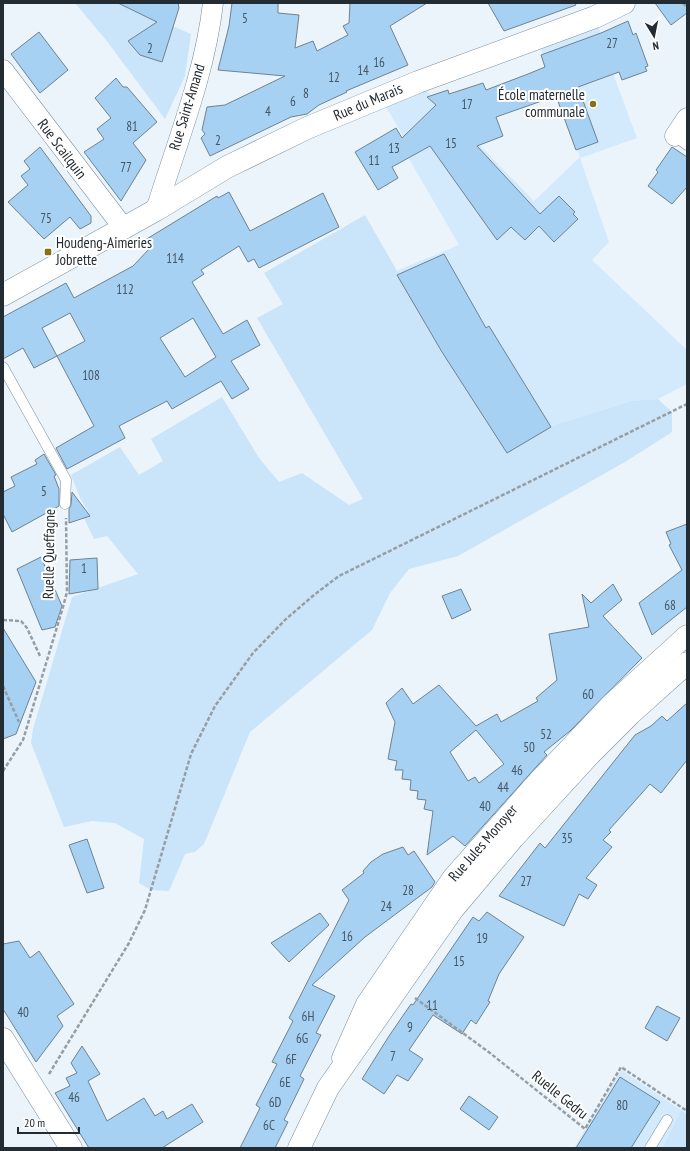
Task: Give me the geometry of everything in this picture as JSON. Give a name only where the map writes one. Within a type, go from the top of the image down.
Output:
[{"type":"street","name":"Rue Saint-Amand","points":[[156,210],[191,103],[205,50],[213,3]]},
{"type":"street","name":"Rue du Marais","points":[[3,295],[156,210],[227,167],[307,128],[418,82],[596,17],[624,3]]},
{"type":"street","name":"Rue Scailquin","points":[[3,70],[123,227]]},
{"type":"street","points":[[681,140],[687,118]]},
{"type":"street","name":"Rue Jules Monoyer","points":[[299,1148],[366,1004],[453,877],[538,781],[611,704],[687,635]]},
{"type":"street","name":"Rue Jules Monoyer","points":[[328,1088],[400,988],[453,908],[513,838],[590,754],[630,714],[687,663]]},
{"type":"street","points":[[3,1039],[71,1148]]},
{"type":"lane","name":"Ruelle Queffagne","points":[[3,367],[66,480],[65,504]]},
{"type":"lane","points":[[650,1148],[667,1120]]},
{"type":"path","points":[[683,3],[687,7]]},
{"type":"path","points":[[37,1094],[129,943],[145,910],[191,754],[215,706],[253,653],[286,619],[339,576],[687,404]]},
{"type":"path","name":"Ruelle Queffagne","points":[[3,771],[23,740],[67,592],[65,504]]},
{"type":"path","points":[[3,620],[21,622],[27,628],[40,656]]},
{"type":"path","points":[[3,686],[19,722]]},
{"type":"path","name":"Ruelle Gedru","points":[[400,988],[490,1053],[585,1129],[621,1067],[687,1111]]},
{"type":"shaded area","points":[[75,3],[119,3],[191,34],[185,76],[165,119],[106,40]]},
{"type":"shaded area","points":[[595,17],[609,57],[612,71],[637,138],[580,158],[609,242],[592,260],[687,350],[687,384],[658,399],[631,401],[555,425],[509,449],[441,348],[396,271],[459,245],[408,157],[413,153],[380,97],[418,82],[534,201],[580,157],[537,39]]},
{"type":"shaded area","points":[[365,215],[441,348],[509,449],[555,425],[631,401],[658,399],[672,412],[672,432],[625,462],[458,556],[409,569],[390,593],[372,630],[250,732],[204,844],[195,852],[185,854],[169,891],[151,890],[139,883],[144,839],[115,823],[92,821],[64,827],[31,743],[33,729],[72,597],[138,574],[107,536],[94,539],[83,516],[89,513],[80,498],[71,475],[120,447],[139,475],[163,461],[151,439],[222,397],[259,458],[279,482],[302,473],[349,505],[363,499],[257,318],[283,304],[264,273]]},
{"type":"shaded area","points":[[621,1070],[681,1110],[662,1148],[574,1148]]},
{"type":"shaded area","points":[[681,1110],[687,1114],[687,1148],[662,1148]]},
{"type":"building","points":[[118,3],[178,3],[179,8],[162,62],[140,55],[128,41],[157,22]]},
{"type":"building","points":[[232,3],[278,3],[278,13],[299,15],[295,48],[313,41],[317,51],[348,35],[343,26],[349,23],[350,3],[427,3],[390,26],[408,65],[346,91],[347,92],[319,105],[307,114],[291,117],[210,156],[201,138],[205,134],[202,130],[207,107],[225,105],[285,76],[218,70],[229,26]]},
{"type":"building","points":[[488,3],[575,3],[576,5],[504,31]]},
{"type":"building","points":[[655,3],[687,3],[687,13],[671,25]]},
{"type":"building","points":[[628,21],[633,35],[636,33],[648,66],[645,67],[647,71],[622,80],[619,72],[578,87],[598,142],[576,150],[556,96],[496,117],[503,136],[477,146],[540,214],[559,196],[575,212],[573,214],[578,219],[554,242],[539,226],[525,240],[511,227],[497,240],[430,146],[392,167],[398,178],[378,190],[355,152],[396,128],[402,138],[436,105],[427,97],[448,90],[449,94],[483,83],[486,90],[545,67],[541,55],[601,33]]},
{"type":"building","points":[[39,32],[68,70],[40,93],[11,54]]},
{"type":"building","points":[[116,78],[123,87],[127,87],[157,122],[133,143],[146,160],[121,201],[84,152],[104,139],[97,129],[111,118],[95,98]]},
{"type":"building","points":[[40,147],[91,216],[91,223],[80,229],[70,217],[44,239],[8,202],[28,185],[21,176],[30,169],[24,161]]},
{"type":"building","points":[[672,147],[687,157],[687,187],[672,204],[648,186],[658,172],[656,170]]},
{"type":"building","points":[[229,192],[250,231],[323,193],[339,227],[259,268],[254,259],[248,262],[239,246],[201,270],[204,274],[192,282],[223,334],[247,320],[260,345],[231,361],[249,389],[232,399],[221,381],[172,409],[167,401],[119,426],[125,438],[67,469],[56,448],[94,426],[57,356],[34,368],[23,348],[3,359],[3,317],[66,283],[74,298],[133,266],[150,248],[145,240],[217,196],[218,198]],"holes":[[[70,313],[85,341],[57,356],[42,328]],[[193,318],[216,357],[185,377],[160,338]]]},
{"type":"building","points":[[444,254],[486,328],[489,326],[551,427],[507,453],[442,352],[397,275]]},
{"type":"building","points":[[44,454],[56,475],[54,476],[59,489],[59,506],[12,532],[3,514],[3,492],[15,486],[11,477],[37,464],[35,460]]},
{"type":"building","points":[[72,492],[90,516],[69,523],[69,509],[71,505]]},
{"type":"building","points":[[687,524],[687,607],[652,635],[639,603],[682,570],[669,545],[671,544],[666,532]]},
{"type":"building","points":[[41,557],[62,606],[55,627],[42,630],[17,569]]},
{"type":"building","points":[[97,558],[98,589],[69,594],[70,560]]},
{"type":"building","points":[[613,584],[622,600],[603,616],[642,658],[570,731],[544,752],[547,755],[465,846],[453,836],[427,855],[433,811],[424,809],[426,800],[417,799],[418,791],[410,790],[411,780],[402,779],[403,770],[395,770],[397,761],[388,759],[395,722],[386,703],[402,688],[413,704],[439,685],[476,726],[497,714],[501,722],[538,701],[536,698],[557,680],[549,634],[589,627],[582,594],[591,603]],"holes":[[[476,730],[504,764],[479,783],[475,777],[468,781],[450,752]]]},
{"type":"building","points":[[461,589],[471,610],[452,619],[442,596]]},
{"type":"building","points":[[3,628],[36,682],[16,734],[3,739]]},
{"type":"building","points":[[687,703],[687,760],[661,793],[650,784],[609,830],[611,832],[603,840],[612,847],[586,878],[597,885],[588,899],[579,894],[564,926],[499,896],[540,843],[545,848],[635,735],[651,726],[662,716],[667,721]]},
{"type":"building","points":[[87,839],[104,888],[87,893],[69,845]]},
{"type":"building","points":[[403,847],[408,855],[414,851],[435,882],[432,887],[365,937],[312,985],[335,996],[316,1033],[321,1035],[300,1076],[304,1079],[284,1120],[288,1122],[275,1148],[240,1148],[260,1108],[256,1105],[277,1064],[272,1062],[293,1021],[289,1018],[349,900],[342,890],[364,873],[363,871],[371,862],[383,854]]},
{"type":"building","points":[[487,912],[524,937],[499,974],[488,1001],[490,1002],[476,1024],[471,1020],[462,1034],[433,1015],[409,1050],[423,1059],[408,1081],[397,1075],[384,1094],[362,1079],[389,1036],[411,1004],[413,1005],[473,917],[479,921]]},
{"type":"building","points":[[320,913],[329,925],[289,962],[271,943]]},
{"type":"building","points":[[19,941],[30,958],[39,951],[74,1004],[57,1016],[63,1026],[36,1062],[3,1009],[3,944]]},
{"type":"building","points":[[657,1006],[680,1018],[667,1041],[645,1028]]},
{"type":"building","points":[[82,1046],[100,1074],[88,1081],[107,1121],[144,1098],[155,1116],[163,1111],[167,1119],[192,1104],[203,1122],[162,1148],[89,1148],[55,1093],[70,1086],[66,1078],[77,1073],[71,1063]]},
{"type":"building","points":[[620,1077],[660,1102],[631,1148],[576,1148]]},
{"type":"building","points":[[469,1096],[498,1117],[489,1130],[460,1109]]},
{"type":"place","name":"École maternelle communale","points":[[593,104]]},
{"type":"place","name":"Houdeng-Aimeries Jobrette","points":[[48,252]]}]
